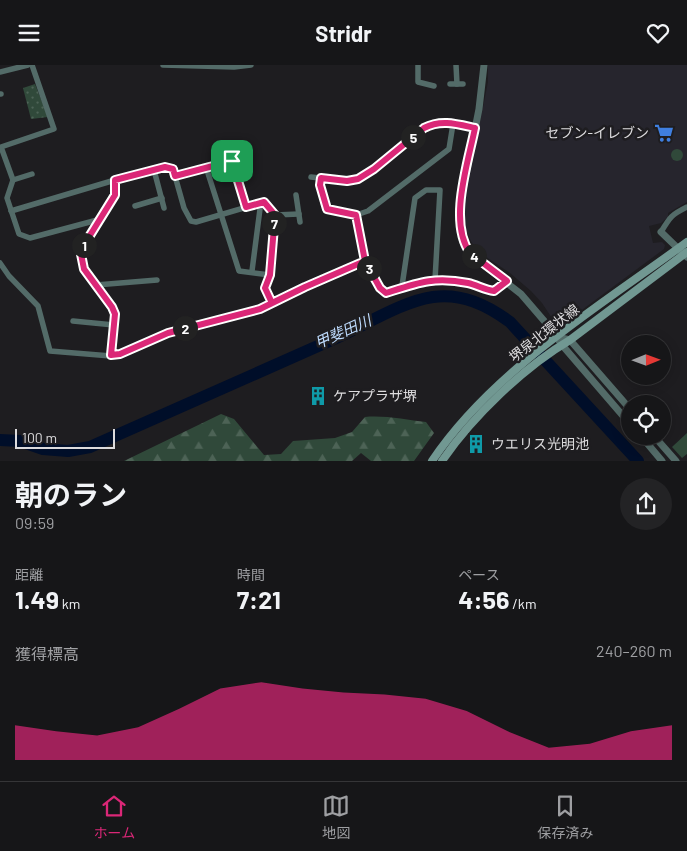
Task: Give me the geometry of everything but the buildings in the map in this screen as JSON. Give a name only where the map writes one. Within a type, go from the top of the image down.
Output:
[{"type":"main road","name":"堺泉北環状線","points":[[546,351],[570,340],[684,253],[687,242]]},
{"type":"main road","name":"堺泉北環状線","points":[[439,460],[474,409],[506,377],[546,351],[557,337],[684,253]]},
{"type":"street","points":[[0,72],[30,65],[54,129],[0,147],[13,180],[7,198],[19,234],[30,238],[101,219]]},
{"type":"street","points":[[164,65],[234,67],[251,65]]},
{"type":"street","points":[[418,65],[418,82],[434,86]]},
{"type":"street","points":[[456,65],[457,84]]},
{"type":"street","points":[[484,65],[481,94],[459,210],[460,229],[466,247],[470,253],[507,281],[536,311],[562,345],[621,414]]},
{"type":"street","points":[[311,177],[347,181],[358,179],[374,169],[424,128],[433,123],[441,122],[475,128]]},
{"type":"street","points":[[321,178],[320,185],[327,209],[356,215],[376,206],[449,149],[453,124]]},
{"type":"street","points":[[175,176],[250,157]]},
{"type":"street","points":[[232,161],[246,207]]},
{"type":"street","points":[[11,211],[165,167],[173,169],[184,208],[191,221],[196,222],[264,202],[275,215],[270,275],[265,288],[272,303]]},
{"type":"street","points":[[206,167],[239,271],[252,271],[270,275]]},
{"type":"street","points":[[154,170],[164,208]]},
{"type":"street","points":[[13,180],[32,174]]},
{"type":"street","points":[[111,355],[115,314],[112,307],[84,269],[81,254],[84,245],[115,195],[115,180]]},
{"type":"street","points":[[402,287],[415,199],[426,189],[440,190],[435,280]]},
{"type":"street","points":[[296,195],[300,222]]},
{"type":"street","points":[[135,206],[162,198]]},
{"type":"street","points":[[252,271],[260,209],[258,203]]},
{"type":"street","points":[[684,253],[661,232],[666,222],[672,216],[687,207]]},
{"type":"street","points":[[275,215],[298,214]]},
{"type":"street","points":[[356,215],[365,261],[382,291],[386,293],[402,287],[435,280],[467,282],[494,291],[507,281]]},
{"type":"street","points":[[0,263],[38,306],[50,351],[111,355],[120,354],[168,333],[241,314],[272,303],[365,261]]},
{"type":"street","points":[[96,285],[157,281]]},
{"type":"street","points":[[72,321],[114,325]]},
{"type":"street","points":[[557,337],[570,340],[621,399]]},
{"type":"street","points":[[648,445],[661,461],[669,454]]},
{"type":"street","points":[[662,445],[676,461]]},
{"type":"shaded area","points":[[488,65],[687,65],[687,202],[668,213],[668,217],[661,223],[649,226],[653,243],[662,242],[665,245],[664,249],[567,321],[554,321],[531,291],[510,273],[480,253],[467,233],[464,221],[465,197],[488,82]]},
{"type":"green space","points":[[35,84],[48,117],[31,119],[23,88]]},
{"type":"green space","points":[[677,149],[683,155],[677,161],[671,155]]},
{"type":"green space","points":[[221,414],[234,419],[264,455],[281,454],[293,441],[335,438],[352,432],[365,417],[388,417],[426,422],[434,433],[414,461],[371,461],[361,453],[352,461],[124,461]]},
{"type":"green space","points":[[687,433],[687,454],[682,458],[672,447]]},
{"type":"waterway","name":"甲斐田川","points":[[0,440],[20,441],[43,449],[68,451],[90,447],[336,338],[397,308],[421,299],[444,296],[474,302],[492,310],[510,322],[638,461]]},
{"type":"place","name":"セブン-イレブン","points":[[664,133]]},
{"type":"place","name":"ケアプラザ堺","points":[[318,396]]},
{"type":"place","name":"ウエリス光明池","points":[[476,444]]},
{"type":"route","points":[[232,161],[175,176],[173,169],[165,167],[115,180],[115,195],[84,245],[81,254],[84,269],[112,307],[115,314],[111,355],[120,354],[168,333],[260,309],[365,261],[380,288],[386,293],[414,283],[435,280],[467,282],[494,291],[507,281],[475,258],[462,239],[459,210],[475,128],[441,122],[433,123],[424,128],[363,177],[347,181],[321,178],[320,185],[327,209],[356,215],[365,261],[272,303],[265,288],[270,275],[275,215],[264,202],[246,207],[232,161]]}]
